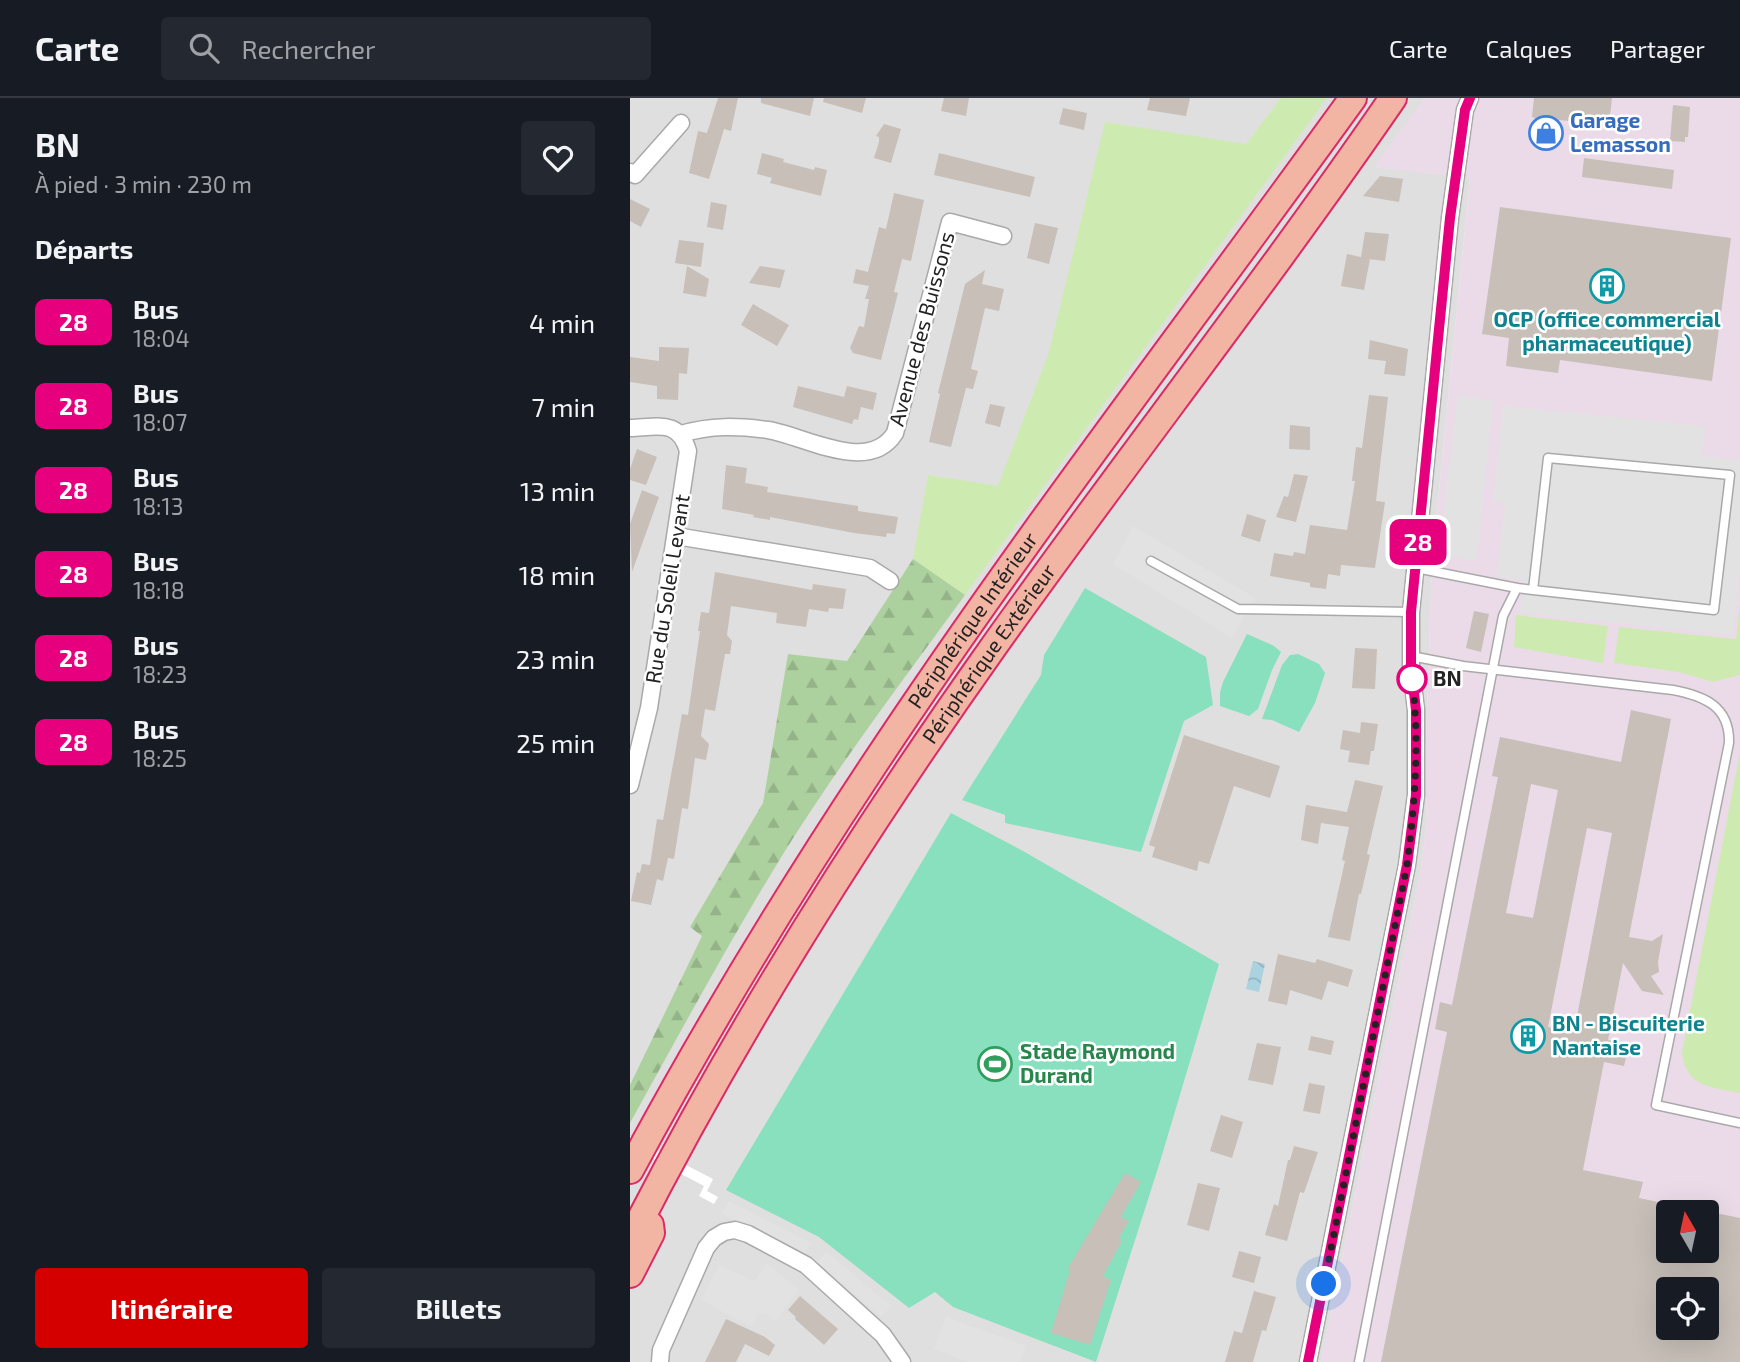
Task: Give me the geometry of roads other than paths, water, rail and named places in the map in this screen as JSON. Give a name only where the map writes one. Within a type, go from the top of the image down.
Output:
[{"type":"highway","name":"Périphérique Intérieur","points":[[630,1170],[744,970],[879,757],[1035,534],[1353,98]]},
{"type":"highway","name":"Périphérique Extérieur","points":[[630,1240],[755,1013],[870,827],[994,646],[1392,98]]},
{"type":"highway","points":[[630,1274],[651,1233],[648,1205]]},
{"type":"street","points":[[1308,1362],[1407,865],[1416,795],[1416,710],[1411,656],[1411,612],[1450,218],[1469,98]]},
{"type":"street","points":[[630,172],[635,175],[681,123]]},
{"type":"street","name":"Avenue des Buissons","points":[[681,434],[714,426],[737,427],[791,435],[846,452],[860,453],[881,447],[890,441],[895,433],[950,222],[1003,236]]},
{"type":"street","points":[[630,428],[673,428],[681,434]]},
{"type":"street","name":"Rue du Soleil Levant","points":[[630,785],[636,730],[649,708],[687,461],[688,452],[681,434]]},
{"type":"street","points":[[676,536],[870,568],[890,581]]},
{"type":"street","points":[[660,1362],[662,1350],[705,1248],[714,1238],[735,1230],[748,1234],[806,1265],[883,1335],[902,1362]]},
{"type":"lane","points":[[1416,568],[1517,589],[1714,610],[1730,475],[1548,458],[1533,590]]},
{"type":"lane","points":[[1151,561],[1238,609],[1411,612]]},
{"type":"lane","points":[[1359,1362],[1503,616],[1517,589]]},
{"type":"lane","points":[[1411,656],[1494,669],[1673,690],[1692,694],[1711,702],[1719,709],[1729,731],[1729,743],[1656,1105],[1740,1123]]},
{"type":"water","points":[[1253,961],[1265,964],[1259,992],[1246,989]]},
{"type":"place","name":"Garage Lemasson","points":[[1546,133]]},
{"type":"place","name":"OCP (office commercial pharmaceutique)","points":[[1607,286]]},
{"type":"place","name":"BN","points":[[1412,679]]},
{"type":"place","name":"BN - Biscuiterie Nantaise","points":[[1528,1036]]},
{"type":"place","name":"Stade Raymond Durand","points":[[995,1064]]}]
